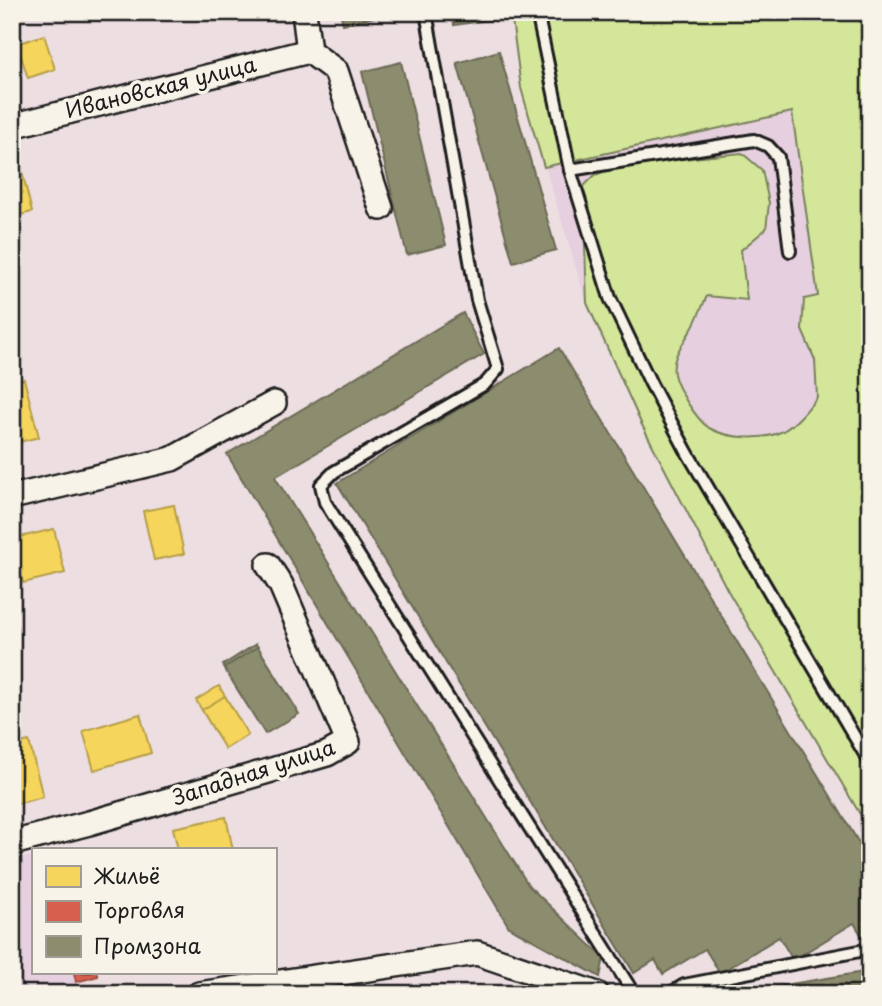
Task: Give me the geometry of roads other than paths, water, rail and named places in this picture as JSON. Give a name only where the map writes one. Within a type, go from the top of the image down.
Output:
[{"type":"street","points":[[304,12],[309,51],[336,71],[381,208]]},
{"type":"street","name":"Ивановская улица","points":[[12,126],[309,51]]},
{"type":"street","points":[[12,497],[173,459],[274,403]]},
{"type":"street","name":"Западная улица","points":[[12,843],[327,754],[348,742],[281,585],[268,565]]},
{"type":"street","points":[[199,994],[477,953],[597,994]]},
{"type":"lane","points":[[426,12],[478,300],[498,369],[485,384],[334,472],[321,485],[325,502],[634,994]]},
{"type":"lane","points":[[537,12],[570,170],[610,298],[687,452],[870,763]]},
{"type":"lane","points":[[570,170],[754,140],[768,146],[778,157],[790,251]]},
{"type":"lane","points":[[668,994],[684,985],[870,949]]}]
